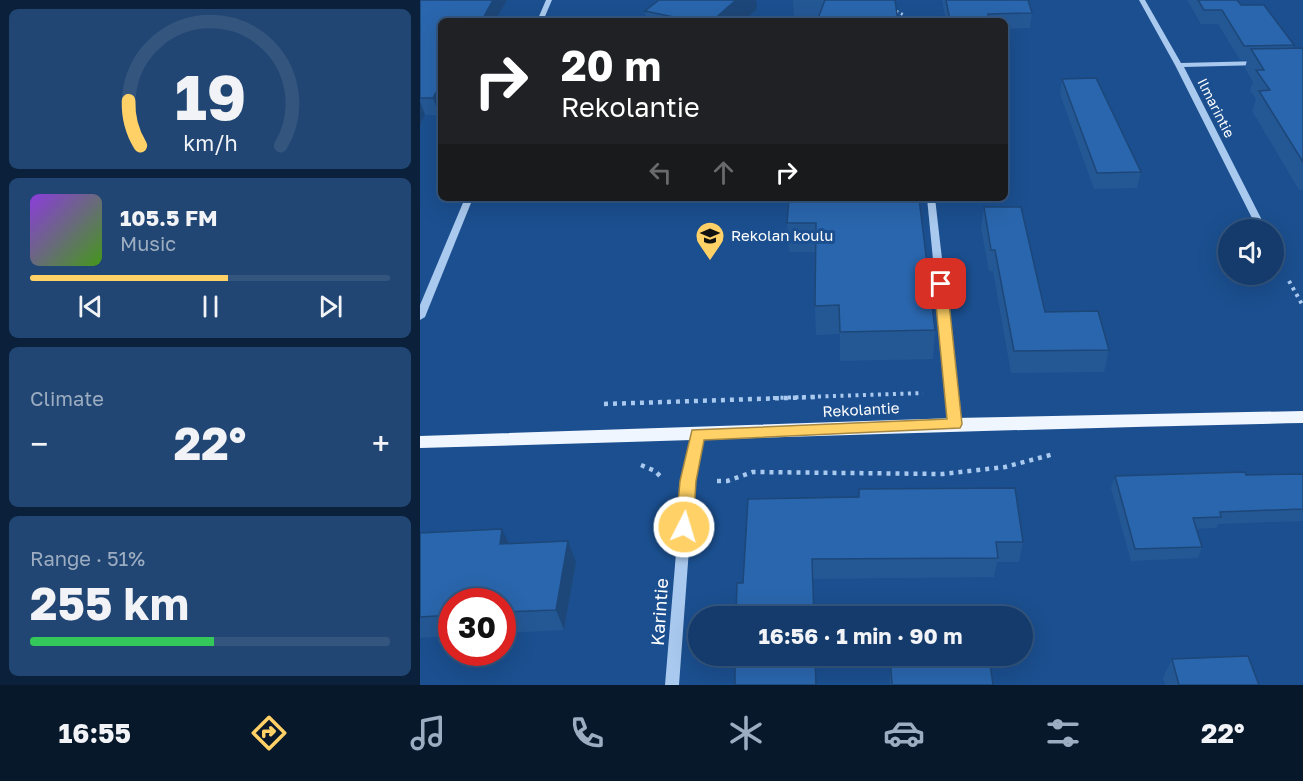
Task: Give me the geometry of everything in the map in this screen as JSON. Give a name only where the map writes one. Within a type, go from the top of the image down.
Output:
[{"type":"main road","name":"Rekolantie","points":[[420,442],[954,424],[1303,417]]},
{"type":"street","points":[[541,18],[549,0]]},
{"type":"street","name":"Ilmarintie","points":[[1142,0],[1179,65],[1257,219]]},
{"type":"street","points":[[1179,65],[1269,63]]},
{"type":"street","points":[[420,317],[468,201]]},
{"type":"street","points":[[931,201],[954,424]]},
{"type":"street","name":"Karintie","points":[[672,685],[688,481],[698,434]]},
{"type":"path","points":[[885,9],[904,15],[904,18]]},
{"type":"path","points":[[637,464],[655,471],[664,480],[727,481],[753,472],[943,474],[1005,467],[1062,452]]},
{"type":"building","points":[[420,0],[493,0],[483,18],[438,18],[438,89],[433,98],[420,98]]},
{"type":"building","points":[[659,0],[736,0],[715,18],[679,18],[645,11]]},
{"type":"building","points":[[825,0],[895,0],[898,18],[818,18]]},
{"type":"building","points":[[946,0],[1028,0],[1032,13],[988,14],[989,18],[949,18]]},
{"type":"building","points":[[1198,0],[1237,0],[1241,5],[1264,5],[1294,45],[1244,46],[1222,10],[1204,10]]},
{"type":"building","points":[[1302,48],[1303,162],[1259,91],[1270,90],[1256,70],[1264,70],[1251,49]]},
{"type":"building","points":[[1096,78],[1141,172],[1097,173],[1062,79]]},
{"type":"building","points":[[789,201],[919,201],[935,330],[840,332],[839,305],[815,306],[816,223],[787,223]]},
{"type":"building","points":[[984,207],[1021,207],[1045,312],[1098,311],[1109,350],[1014,351],[995,250],[991,250]]},
{"type":"building","points":[[1245,472],[1246,475],[1303,474],[1303,509],[1220,512],[1221,517],[1193,518],[1202,547],[1135,549],[1115,476]]},
{"type":"building","points":[[1015,488],[1023,542],[996,542],[998,558],[812,559],[814,606],[736,606],[737,583],[743,583],[748,499],[859,497],[859,489]]},
{"type":"building","points":[[502,529],[500,544],[568,541],[556,610],[516,611],[516,588],[438,588],[438,616],[420,617],[420,533]]},
{"type":"building","points":[[1248,656],[1259,685],[1179,685],[1172,659]]},
{"type":"building","points":[[735,666],[815,666],[816,685],[735,685]]},
{"type":"building","points":[[891,666],[990,666],[993,685],[892,685]]},
{"type":"place","name":"Rekolan koulu","points":[[710,262]]},
{"type":"route","points":[[684,527],[688,481],[698,434],[954,424],[953,392],[941,284]]}]
